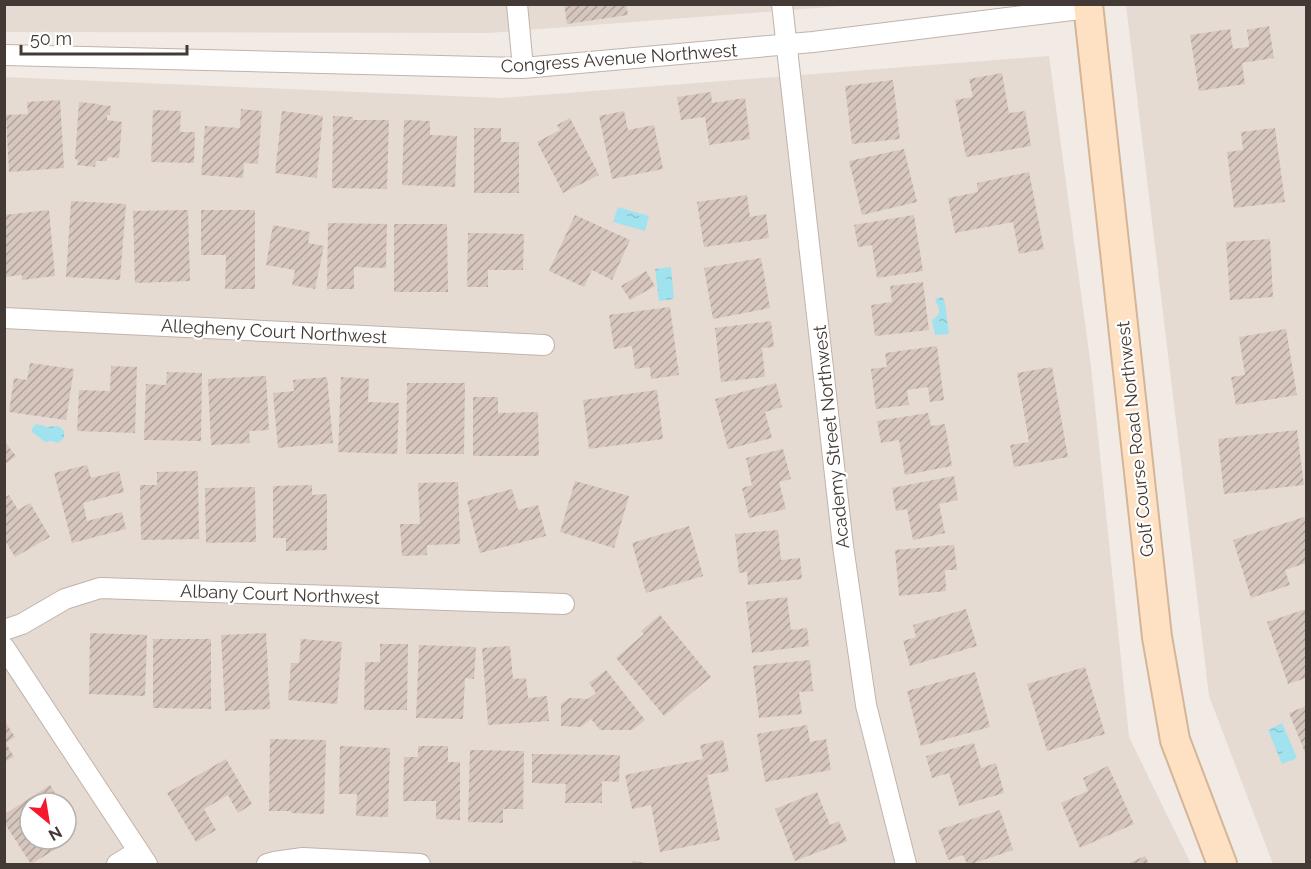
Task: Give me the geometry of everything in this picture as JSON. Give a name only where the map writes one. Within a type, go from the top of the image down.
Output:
[{"type":"main road","name":"Golf Course Road Northwest","points":[[1088,6],[1157,637],[1175,740],[1222,864]]},
{"type":"street","points":[[518,4],[523,68]]},
{"type":"street","name":"Academy Street Northwest","points":[[782,4],[843,546],[866,705],[906,864]]},
{"type":"street","name":"Congress Avenue Northwest","points":[[4,55],[523,68],[787,44],[1088,6]]},
{"type":"street","name":"Allegheny Court Northwest","points":[[4,318],[544,345]]},
{"type":"street","name":"Albany Court Northwest","points":[[4,630],[22,624],[65,599],[100,588],[564,603]]},
{"type":"street","points":[[4,647],[143,858],[117,864]]},
{"type":"street","points":[[267,864],[303,858],[420,864]]},
{"type":"shaded area","points":[[5,4],[856,5],[489,33],[5,32]]},
{"type":"shaded area","points":[[1126,5],[1306,5],[1306,864],[1273,864],[1209,696]]},
{"type":"shaded area","points":[[1049,56],[1091,367],[1129,737],[1191,864],[5,864],[5,77],[500,98]]},
{"type":"water","points":[[618,207],[649,216],[645,231],[613,222]]},
{"type":"water","points":[[671,267],[674,299],[659,301],[655,269]]},
{"type":"water","points":[[940,297],[945,303],[949,334],[935,335],[932,320],[938,314],[939,309],[935,301]]},
{"type":"water","points":[[36,424],[47,427],[59,426],[64,431],[64,438],[58,443],[45,442],[32,432]]},
{"type":"water","points":[[1282,723],[1297,758],[1282,764],[1268,730]]},
{"type":"building","points":[[564,4],[626,4],[628,15],[567,24]]},
{"type":"building","points":[[1269,26],[1274,58],[1242,63],[1245,84],[1199,91],[1190,35],[1230,29],[1233,49],[1249,47],[1247,30]]},
{"type":"building","points":[[1002,73],[1009,113],[1025,111],[1031,146],[966,157],[955,100],[973,97],[969,79]]},
{"type":"building","points":[[893,80],[900,139],[852,144],[845,86]]},
{"type":"building","points":[[711,92],[712,103],[745,98],[750,139],[709,145],[705,117],[681,120],[677,97]]},
{"type":"building","points":[[60,100],[64,168],[9,172],[6,115],[28,114],[27,102]]},
{"type":"building","points":[[79,102],[111,106],[107,120],[122,122],[119,158],[108,157],[107,161],[96,161],[95,167],[77,165],[78,160],[75,159]]},
{"type":"building","points":[[241,109],[262,111],[258,164],[244,163],[243,178],[201,175],[205,126],[240,128]]},
{"type":"building","points":[[153,110],[181,111],[180,132],[195,132],[194,163],[151,162]]},
{"type":"building","points":[[282,111],[323,116],[317,178],[275,173]]},
{"type":"building","points":[[624,111],[628,130],[654,125],[663,169],[612,179],[599,116]]},
{"type":"building","points":[[333,116],[353,117],[353,120],[389,120],[387,189],[332,188]]},
{"type":"building","points":[[570,118],[599,175],[563,193],[537,142],[560,130],[557,125]]},
{"type":"building","points":[[404,120],[430,121],[430,135],[457,136],[455,187],[402,185]]},
{"type":"building","points":[[474,128],[501,128],[501,142],[519,142],[519,193],[474,193]]},
{"type":"building","points":[[1275,128],[1285,202],[1234,208],[1227,152],[1243,150],[1241,132]]},
{"type":"building","points":[[904,149],[917,202],[862,215],[849,161]]},
{"type":"building","points":[[1029,172],[1044,249],[1019,254],[1013,222],[955,233],[948,198],[978,192],[977,183]]},
{"type":"building","points":[[747,195],[750,217],[766,214],[769,238],[704,247],[697,202]]},
{"type":"building","points":[[71,201],[126,204],[120,280],[66,277]]},
{"type":"building","points":[[49,210],[55,276],[22,280],[22,275],[4,277],[4,215]]},
{"type":"building","points":[[188,210],[190,281],[135,283],[133,211]]},
{"type":"building","points":[[201,210],[255,210],[255,289],[225,289],[226,255],[201,255]]},
{"type":"building","points":[[575,215],[630,240],[612,280],[592,270],[584,287],[549,271]]},
{"type":"building","points":[[914,215],[923,271],[877,278],[872,245],[858,247],[854,225]]},
{"type":"building","points":[[328,223],[387,224],[386,268],[354,267],[354,289],[327,289]]},
{"type":"building","points":[[394,224],[447,224],[448,292],[394,292]]},
{"type":"building","points":[[273,225],[310,232],[308,243],[324,246],[315,289],[292,285],[295,270],[266,265]]},
{"type":"building","points":[[468,233],[524,234],[523,270],[488,270],[488,287],[467,287]]},
{"type":"building","points":[[1270,239],[1273,297],[1230,300],[1226,242]]},
{"type":"building","points":[[761,258],[770,308],[713,319],[704,268]]},
{"type":"building","points":[[646,271],[655,286],[630,300],[621,286]]},
{"type":"building","points":[[923,282],[929,330],[875,336],[871,305],[892,302],[890,286]]},
{"type":"building","points":[[670,307],[679,375],[651,379],[650,367],[635,369],[632,346],[614,349],[609,315]]},
{"type":"building","points":[[771,321],[774,347],[762,348],[765,377],[721,382],[715,328]]},
{"type":"building","points":[[1286,329],[1297,395],[1236,405],[1231,377],[1245,375],[1239,337]]},
{"type":"building","points":[[937,346],[944,400],[930,402],[928,387],[907,390],[909,405],[876,409],[871,369],[887,367],[885,353]]},
{"type":"building","points":[[30,363],[74,369],[66,420],[9,412],[14,378],[27,380]]},
{"type":"building","points":[[111,366],[137,367],[135,433],[77,431],[79,390],[110,391]]},
{"type":"building","points":[[1052,367],[1068,457],[1014,467],[1010,445],[1029,442],[1017,373]]},
{"type":"building","points":[[167,372],[202,373],[201,441],[144,440],[146,384],[166,385]]},
{"type":"building","points":[[266,376],[269,430],[249,431],[250,443],[211,445],[208,379]]},
{"type":"building","points":[[327,377],[333,443],[278,448],[273,393],[294,391],[293,380]]},
{"type":"building","points":[[341,377],[369,379],[368,402],[399,403],[397,454],[338,452]]},
{"type":"building","points":[[407,383],[465,383],[464,454],[406,454]]},
{"type":"building","points":[[776,383],[782,407],[765,412],[772,438],[728,449],[715,399]]},
{"type":"building","points":[[657,390],[663,439],[589,449],[583,400]]},
{"type":"building","points":[[473,397],[498,397],[498,413],[538,412],[539,456],[473,456]]},
{"type":"building","points":[[928,413],[931,426],[945,424],[952,466],[905,475],[899,440],[881,443],[877,421]]},
{"type":"building","points":[[1297,430],[1304,485],[1224,494],[1218,439]]},
{"type":"building","points":[[4,441],[16,456],[4,465]]},
{"type":"building","points":[[783,449],[791,479],[779,482],[786,509],[749,518],[742,488],[752,485],[746,458]]},
{"type":"building","points":[[87,465],[91,478],[119,471],[124,492],[83,503],[87,521],[122,512],[126,529],[72,543],[54,473]]},
{"type":"building","points":[[198,471],[199,539],[141,540],[140,485],[157,485],[157,472]]},
{"type":"building","points":[[954,476],[958,500],[939,504],[945,533],[913,540],[907,509],[896,511],[892,488]]},
{"type":"building","points":[[575,481],[629,496],[614,548],[560,532]]},
{"type":"building","points":[[458,482],[460,544],[427,545],[427,555],[402,556],[400,524],[420,524],[418,483]]},
{"type":"building","points":[[312,485],[312,495],[327,494],[327,550],[286,551],[286,538],[273,538],[273,486]]},
{"type":"building","points":[[255,487],[256,542],[206,543],[205,488]]},
{"type":"building","points":[[512,489],[518,510],[538,505],[546,536],[480,553],[467,501]]},
{"type":"building","points":[[9,495],[18,510],[30,503],[50,537],[15,557],[4,539],[4,498]]},
{"type":"building","points":[[1304,517],[1306,563],[1285,570],[1290,585],[1251,598],[1233,540]]},
{"type":"building","points":[[689,526],[703,576],[646,593],[632,543]]},
{"type":"building","points":[[778,530],[781,560],[800,558],[802,579],[748,585],[747,572],[739,573],[735,534]]},
{"type":"building","points":[[954,545],[957,570],[945,570],[946,591],[899,596],[895,550]]},
{"type":"building","points":[[787,597],[791,630],[807,628],[809,646],[752,653],[746,602]]},
{"type":"building","points":[[966,609],[977,646],[910,666],[903,641],[916,637],[913,625]]},
{"type":"building","points":[[1306,609],[1306,678],[1288,684],[1267,622]]},
{"type":"building","points":[[660,615],[711,677],[664,716],[616,658],[644,634],[641,631]]},
{"type":"building","points":[[90,633],[147,635],[145,696],[89,694]]},
{"type":"building","points":[[266,633],[270,709],[225,711],[221,635]]},
{"type":"building","points":[[153,639],[211,639],[211,709],[153,708]]},
{"type":"building","points":[[301,639],[342,642],[337,704],[288,700],[291,663],[299,663]]},
{"type":"building","points":[[380,644],[408,644],[407,710],[364,710],[365,662],[380,662]]},
{"type":"building","points":[[419,645],[476,647],[474,679],[465,678],[463,719],[416,718]]},
{"type":"building","points":[[510,646],[513,679],[526,678],[528,698],[547,696],[549,721],[488,725],[482,648]]},
{"type":"building","points":[[810,660],[813,691],[799,692],[802,714],[759,718],[753,666]]},
{"type":"building","points":[[1085,667],[1105,734],[1047,751],[1027,684]]},
{"type":"building","points":[[606,670],[645,720],[632,730],[600,730],[591,719],[581,727],[561,726],[561,704],[569,698],[588,699],[596,693],[589,683]]},
{"type":"building","points":[[975,672],[990,727],[921,746],[907,691]]},
{"type":"building","points":[[1306,706],[1306,755],[1289,713]]},
{"type":"building","points":[[4,720],[15,737],[6,743],[14,757],[4,762]]},
{"type":"building","points":[[807,725],[810,742],[826,739],[831,770],[765,782],[757,734]]},
{"type":"building","points":[[270,739],[326,740],[324,814],[269,811]]},
{"type":"building","points":[[723,740],[729,771],[707,775],[720,840],[660,852],[651,805],[632,809],[625,775],[703,759],[700,745]]},
{"type":"building","points":[[974,743],[981,768],[996,763],[1004,793],[959,806],[949,773],[932,778],[926,756]]},
{"type":"building","points":[[340,746],[390,748],[388,817],[356,816],[357,794],[339,794]]},
{"type":"building","points":[[418,746],[448,746],[448,762],[460,762],[460,820],[436,819],[436,801],[403,801],[404,757],[418,757]]},
{"type":"building","points":[[470,750],[524,751],[523,809],[503,809],[503,823],[468,822]]},
{"type":"building","points":[[532,754],[620,755],[619,782],[602,781],[602,803],[565,803],[566,784],[532,783]]},
{"type":"building","points":[[226,759],[252,804],[238,813],[228,795],[204,809],[216,830],[196,842],[167,793]]},
{"type":"building","points":[[1108,766],[1134,824],[1080,848],[1061,803],[1088,791],[1083,778]]},
{"type":"building","points":[[50,785],[54,791],[41,791]]},
{"type":"building","points":[[817,792],[830,825],[839,821],[847,841],[795,861],[775,809]]},
{"type":"building","points":[[18,806],[18,844],[5,824],[5,814]]},
{"type":"building","points":[[1000,810],[1013,850],[971,864],[967,864],[963,855],[948,860],[938,830]]},
{"type":"building","points":[[23,851],[53,851],[31,864]]},
{"type":"building","points":[[1145,856],[1149,864],[1127,864]]},
{"type":"building","points":[[633,861],[646,863],[646,864],[632,864]]}]
